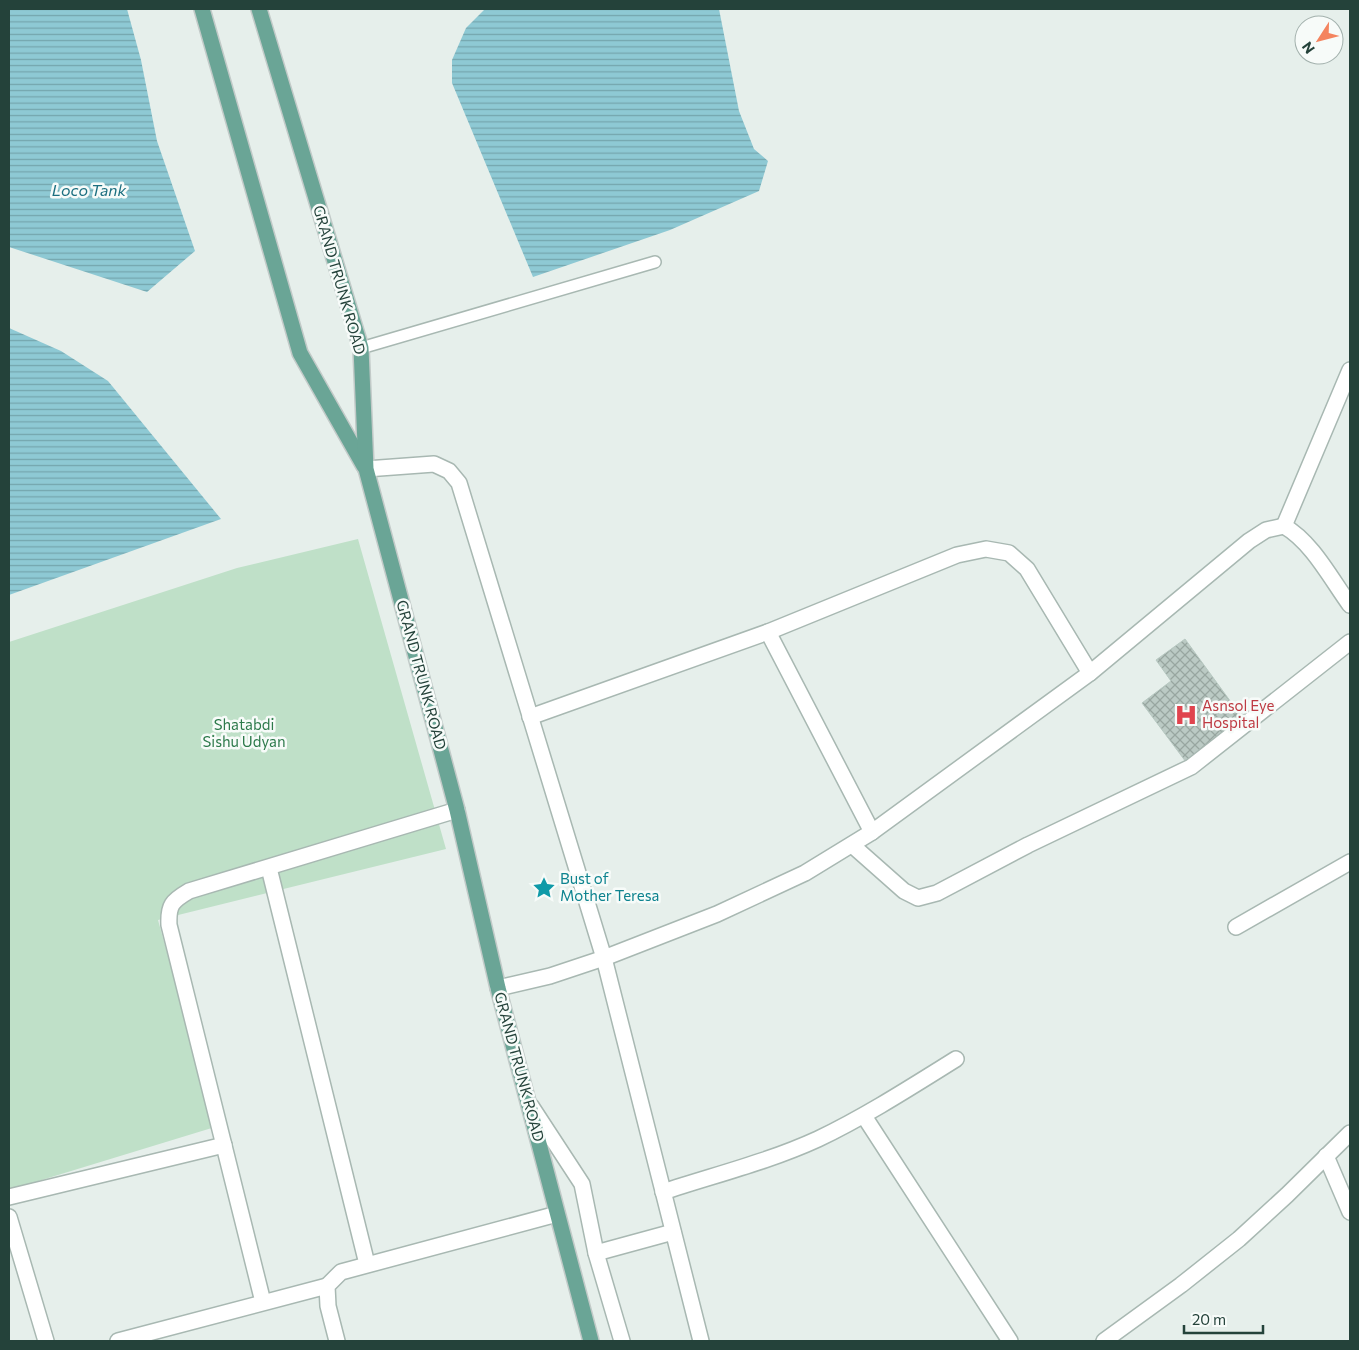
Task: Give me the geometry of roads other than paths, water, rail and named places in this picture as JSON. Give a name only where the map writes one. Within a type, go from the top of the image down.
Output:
[{"type":"main road","points":[[202,9],[300,353],[366,469]]},
{"type":"main road","name":"GRAND TRUNK ROAD","points":[[259,9],[361,348],[366,469],[457,810],[498,988],[591,1341]]},
{"type":"street","points":[[1284,526],[1349,377]]},
{"type":"street","points":[[366,469],[434,464],[449,471],[459,483],[604,958],[701,1341]]},
{"type":"street","points":[[498,988],[550,976],[604,958],[717,914],[806,873],[872,832],[1090,673],[1249,541],[1266,530],[1284,526],[1296,533],[1308,546],[1350,606]]},
{"type":"street","points":[[530,717],[768,632],[957,555],[986,549],[1009,554],[1027,569],[1090,673]]},
{"type":"street","points":[[768,632],[872,832]]},
{"type":"street","points":[[852,845],[904,891],[918,898],[937,894],[1028,845],[1191,767],[1350,642]]},
{"type":"street","points":[[263,1302],[169,925],[168,910],[176,898],[190,891],[457,810]]},
{"type":"street","points":[[1236,927],[1350,862]]},
{"type":"street","points":[[268,868],[367,1264]]},
{"type":"street","points":[[663,1192],[788,1152],[864,1116],[956,1059]]},
{"type":"street","points":[[528,1103],[582,1184],[596,1253],[622,1341]]},
{"type":"street","points":[[864,1116],[1010,1341]]},
{"type":"street","points":[[1104,1341],[1181,1285],[1239,1239],[1350,1133]]},
{"type":"street","points":[[9,1197],[224,1145]]},
{"type":"street","points":[[1326,1156],[1350,1212]]},
{"type":"street","points":[[118,1341],[327,1286],[341,1272],[558,1214]]},
{"type":"street","points":[[9,1217],[46,1341]]},
{"type":"street","points":[[596,1253],[673,1232]]},
{"type":"street","points":[[327,1286],[328,1306],[337,1341]]},
{"type":"lane","points":[[361,348],[655,262]]},
{"type":"water","name":"Loco Tank","points":[[9,9],[127,9],[141,60],[157,141],[195,251],[147,292],[9,247]]},
{"type":"water","points":[[485,9],[719,9],[739,111],[754,149],[768,161],[759,191],[670,230],[533,277],[452,83],[452,60],[466,28]]},
{"type":"water","points":[[9,328],[61,351],[108,381],[221,519],[9,595]]},
{"type":"place","name":"Asnsol Eye Hospital","points":[[1186,715]]},
{"type":"place","name":"Bust of Mother Teresa","points":[[544,888]]},
{"type":"park label","name":"Shatabdi Sishu Udyan","points":[[244,734]]}]
